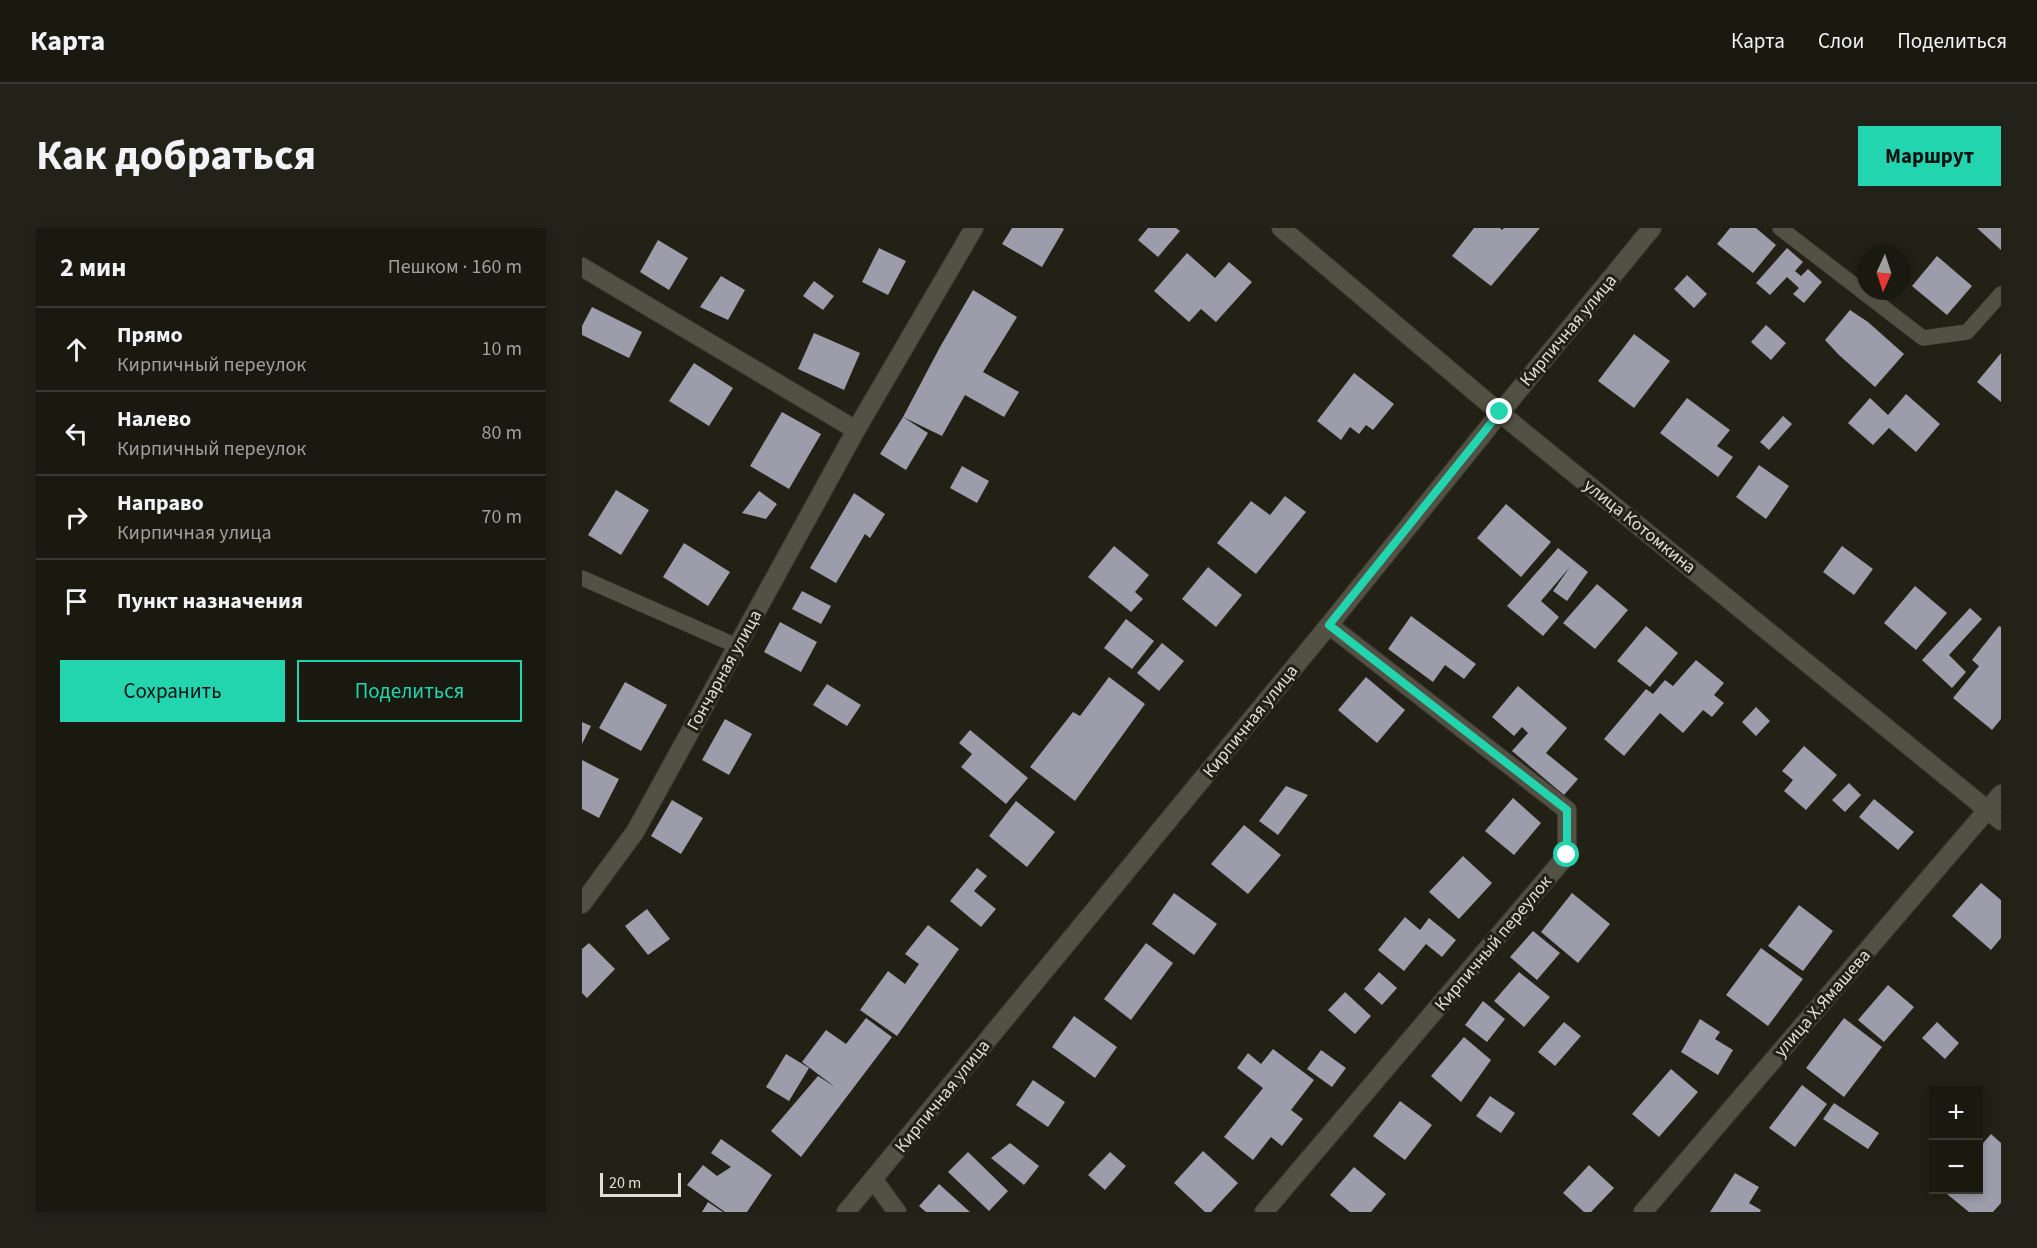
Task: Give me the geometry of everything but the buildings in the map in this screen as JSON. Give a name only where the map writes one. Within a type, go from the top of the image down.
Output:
[{"type":"street","name":"Гончарная улица","points":[[582,904],[635,832],[856,430],[974,228]]},
{"type":"street","name":"улица Котомкина","points":[[1281,228],[1500,412],[1994,815]]},
{"type":"street","name":"Кирпичная улица","points":[[846,1212],[1652,228]]},
{"type":"street","points":[[582,267],[856,430]]},
{"type":"street","name":"Кирпичный переулок","points":[[1264,1212],[1567,855],[1567,810],[1329,625]]},
{"type":"street","name":"улица Х.Ямашева","points":[[1643,1212],[1994,815],[2001,794]]},
{"type":"street","points":[[873,1179],[897,1212]]},
{"type":"lane","points":[[1780,228],[1923,338],[1967,332],[2001,294]]},
{"type":"lane","points":[[582,578],[737,646]]},
{"type":"route","points":[[1500,412],[1329,625],[1567,810],[1567,855]]}]
